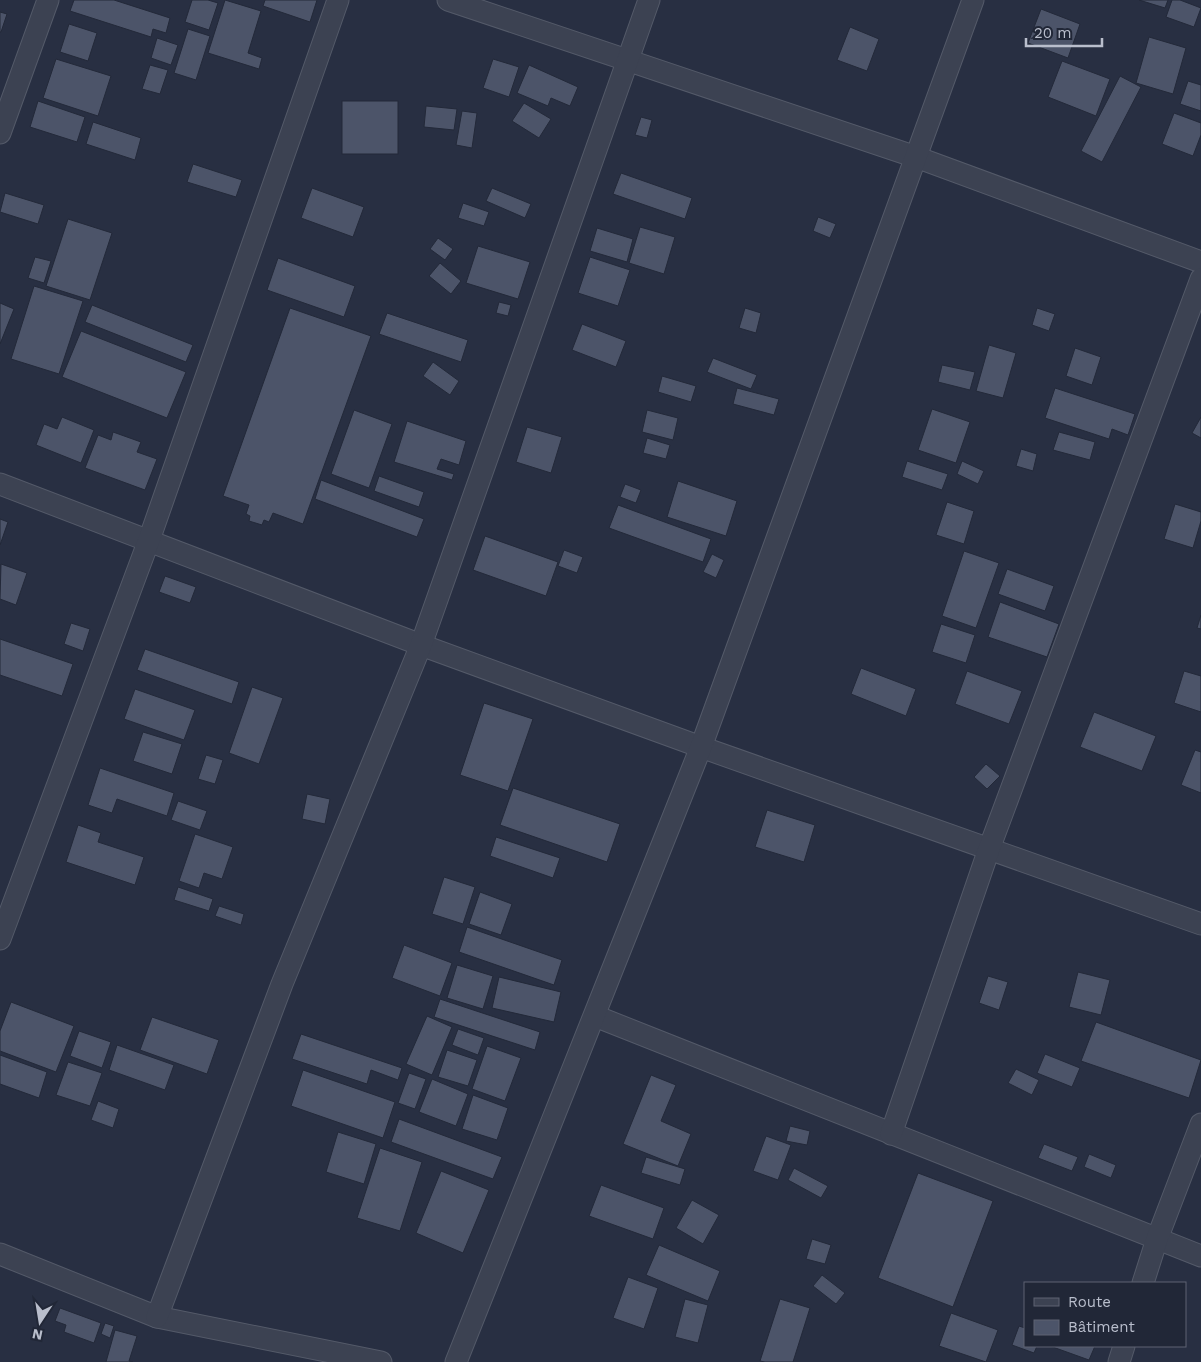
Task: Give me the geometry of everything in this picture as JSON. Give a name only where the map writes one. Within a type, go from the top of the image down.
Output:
[{"type":"street","points":[[0,133],[48,0]]},
{"type":"street","points":[[0,939],[149,540],[338,0]]},
{"type":"street","points":[[448,0],[916,157],[1201,262]]},
{"type":"street","points":[[157,1317],[282,984],[421,644],[627,59],[650,0]]},
{"type":"street","points":[[456,1362],[701,747],[972,0]]},
{"type":"street","points":[[891,1134],[989,849],[1201,279]]},
{"type":"street","points":[[0,484],[421,644],[701,747],[1201,924]]},
{"type":"street","points":[[595,1016],[1201,1256]]},
{"type":"street","points":[[1143,1282],[1157,1239],[1201,1124]]},
{"type":"street","points":[[0,1254],[157,1317],[381,1362]]},
{"type":"street","points":[[1119,1362],[1124,1347]]},
{"type":"building","points":[[74,0],[114,0],[170,18],[166,33],[153,29],[151,37],[70,11]]},
{"type":"building","points":[[192,0],[208,0],[218,3],[209,30],[185,22]]},
{"type":"building","points":[[225,0],[261,11],[248,53],[262,58],[259,69],[208,53]]},
{"type":"building","points":[[265,0],[317,0],[310,22],[263,6]]},
{"type":"building","points":[[1139,0],[1168,0],[1165,8]]},
{"type":"building","points":[[1172,0],[1180,0],[1201,8],[1194,27],[1166,17]]},
{"type":"building","points":[[1041,9],[1080,24],[1068,58],[1028,43]]},
{"type":"building","points":[[0,12],[7,14],[1,32],[0,32]]},
{"type":"building","points":[[69,24],[97,33],[88,61],[60,52]]},
{"type":"building","points":[[850,27],[879,39],[867,71],[837,60]]},
{"type":"building","points":[[188,29],[210,36],[196,80],[174,73]]},
{"type":"building","points":[[1149,37],[1186,48],[1173,94],[1136,83]]},
{"type":"building","points":[[157,38],[178,45],[171,65],[151,58]]},
{"type":"building","points":[[56,59],[111,76],[98,116],[43,98]]},
{"type":"building","points":[[493,59],[519,67],[509,97],[483,88]]},
{"type":"building","points":[[1062,61],[1110,79],[1096,116],[1048,97]]},
{"type":"building","points":[[150,65],[168,70],[160,94],[142,89]]},
{"type":"building","points":[[529,65],[578,87],[570,106],[551,98],[548,106],[517,93]]},
{"type":"building","points":[[1120,76],[1141,87],[1102,162],[1081,151]]},
{"type":"building","points":[[1188,81],[1201,85],[1201,111],[1180,104]]},
{"type":"building","points":[[38,101],[85,117],[77,142],[30,127]]},
{"type":"building","points":[[342,101],[398,101],[398,154],[342,154]]},
{"type":"building","points":[[524,103],[551,119],[539,138],[512,121]]},
{"type":"building","points":[[426,106],[457,109],[454,130],[424,127]]},
{"type":"building","points":[[462,111],[477,113],[472,148],[456,145]]},
{"type":"building","points":[[1174,113],[1201,123],[1201,135],[1193,156],[1162,144]]},
{"type":"building","points":[[641,117],[652,120],[647,138],[635,135]]},
{"type":"building","points":[[93,122],[141,138],[135,160],[86,144]]},
{"type":"building","points":[[193,164],[242,180],[236,197],[187,182]]},
{"type":"building","points":[[621,173],[692,198],[685,219],[613,194]]},
{"type":"building","points":[[312,188],[364,207],[353,237],[301,218]]},
{"type":"building","points":[[492,188],[531,204],[525,218],[486,201]]},
{"type":"building","points":[[5,193],[44,205],[38,224],[0,212]]},
{"type":"building","points":[[463,203],[489,212],[484,226],[458,218]]},
{"type":"building","points":[[818,217],[836,224],[830,238],[813,231]]},
{"type":"building","points":[[68,219],[112,233],[90,300],[46,286]]},
{"type":"building","points":[[640,227],[675,237],[664,274],[629,263]]},
{"type":"building","points":[[597,228],[633,239],[627,262],[590,251]]},
{"type":"building","points":[[438,238],[453,249],[445,260],[430,249]]},
{"type":"building","points":[[478,246],[530,262],[518,299],[466,283]]},
{"type":"building","points":[[35,257],[51,261],[44,283],[28,278]]},
{"type":"building","points":[[590,257],[630,270],[618,306],[578,293]]},
{"type":"building","points":[[278,258],[355,286],[344,317],[267,290]]},
{"type":"building","points":[[440,263],[461,281],[451,294],[429,276]]},
{"type":"building","points":[[34,286],[83,301],[59,374],[11,359]]},
{"type":"building","points":[[499,302],[511,305],[508,316],[496,313]]},
{"type":"building","points":[[0,303],[14,309],[0,344]]},
{"type":"building","points":[[92,305],[193,345],[186,362],[85,322]]},
{"type":"building","points":[[290,308],[371,336],[303,524],[273,513],[269,522],[264,520],[262,525],[249,521],[250,516],[246,514],[249,505],[223,496]]},
{"type":"building","points":[[745,308],[761,313],[756,333],[739,328]]},
{"type":"building","points":[[1037,308],[1055,314],[1049,331],[1032,325]]},
{"type":"building","points":[[387,313],[468,340],[461,362],[379,334]]},
{"type":"building","points":[[582,324],[626,341],[616,367],[572,350]]},
{"type":"building","points":[[81,331],[186,372],[167,418],[62,377]]},
{"type":"building","points":[[989,345],[1016,353],[1003,398],[976,391]]},
{"type":"building","points":[[1075,348],[1101,357],[1092,385],[1066,376]]},
{"type":"building","points":[[713,358],[757,375],[751,389],[707,372]]},
{"type":"building","points":[[433,362],[459,381],[450,395],[423,376]]},
{"type":"building","points":[[942,365],[975,372],[970,390],[938,382]]},
{"type":"building","points":[[662,376],[696,386],[691,402],[658,392]]},
{"type":"building","points":[[737,388],[779,399],[774,415],[733,404]]},
{"type":"building","points":[[1055,388],[1135,414],[1128,435],[1112,429],[1109,439],[1045,418]]},
{"type":"building","points":[[932,409],[970,422],[956,463],[918,450]]},
{"type":"building","points":[[354,410],[392,424],[369,488],[331,474]]},
{"type":"building","points":[[647,410],[678,418],[673,440],[642,432]]},
{"type":"building","points":[[62,417],[94,430],[81,463],[36,445],[44,424],[57,429]]},
{"type":"building","points":[[1201,417],[1201,438],[1192,433]]},
{"type":"building","points":[[407,421],[466,441],[459,465],[441,459],[437,469],[454,474],[452,480],[394,462]]},
{"type":"building","points":[[527,427],[562,437],[551,473],[516,462]]},
{"type":"building","points":[[113,432],[141,442],[137,452],[157,459],[145,490],[85,468],[98,435],[111,440]]},
{"type":"building","points":[[1059,432],[1095,442],[1090,460],[1053,450]]},
{"type":"building","points":[[647,438],[670,445],[666,459],[643,453]]},
{"type":"building","points":[[1021,449],[1037,454],[1033,471],[1016,466]]},
{"type":"building","points":[[907,461],[948,474],[942,490],[902,477]]},
{"type":"building","points":[[962,461],[984,471],[978,484],[957,474]]},
{"type":"building","points":[[379,476],[424,492],[419,507],[374,491]]},
{"type":"building","points":[[321,480],[424,519],[417,537],[315,499]]},
{"type":"building","points":[[678,481],[737,501],[726,536],[667,517]]},
{"type":"building","points":[[625,484],[641,490],[636,503],[620,497]]},
{"type":"building","points":[[947,502],[974,511],[964,544],[936,535]]},
{"type":"building","points":[[1175,504],[1201,512],[1201,521],[1193,548],[1164,539]]},
{"type":"building","points":[[618,505],[711,539],[703,562],[609,528]]},
{"type":"building","points":[[0,519],[8,522],[0,545]]},
{"type":"building","points":[[485,536],[558,562],[546,596],[473,570]]},
{"type":"building","points":[[564,550],[583,557],[577,573],[558,566]]},
{"type":"building","points":[[964,551],[999,563],[976,628],[942,616]]},
{"type":"building","points":[[712,554],[724,560],[716,578],[703,572]]},
{"type":"building","points":[[1,564],[27,573],[16,605],[0,599]]},
{"type":"building","points":[[1007,569],[1054,586],[1045,611],[998,594]]},
{"type":"building","points":[[165,576],[196,587],[190,603],[159,592]]},
{"type":"building","points":[[1000,602],[1059,624],[1047,657],[988,637]]},
{"type":"building","points":[[1201,615],[1201,629],[1197,628]]},
{"type":"building","points":[[71,623],[90,629],[83,651],[64,644]]},
{"type":"building","points":[[941,624],[975,635],[966,663],[932,652]]},
{"type":"building","points":[[0,639],[73,664],[62,696],[0,675]]},
{"type":"building","points":[[145,649],[239,682],[232,704],[137,670]]},
{"type":"building","points":[[861,668],[916,689],[906,716],[851,694]]},
{"type":"building","points":[[967,671],[1022,691],[1009,724],[955,704]]},
{"type":"building","points":[[1184,671],[1201,676],[1201,712],[1174,703]]},
{"type":"building","points":[[252,687],[283,698],[259,764],[229,753]]},
{"type":"building","points":[[135,689],[195,710],[184,740],[124,719]]},
{"type":"building","points":[[484,703],[533,719],[508,791],[460,775]]},
{"type":"building","points":[[1094,712],[1156,736],[1142,771],[1080,747]]},
{"type":"building","points":[[143,732],[182,744],[172,774],[133,761]]},
{"type":"building","points":[[1195,750],[1201,752],[1201,793],[1181,785]]},
{"type":"building","points":[[206,755],[223,760],[215,784],[198,779]]},
{"type":"building","points":[[986,764],[1000,776],[987,789],[974,777]]},
{"type":"building","points":[[100,768],[174,793],[167,816],[117,799],[112,813],[88,805]]},
{"type":"building","points":[[513,788],[620,824],[607,862],[500,825]]},
{"type":"building","points":[[307,794],[330,799],[325,824],[302,819]]},
{"type":"building","points":[[178,801],[207,811],[200,830],[171,820]]},
{"type":"building","points":[[767,810],[815,825],[804,862],[755,847]]},
{"type":"building","points":[[78,825],[101,833],[98,842],[144,857],[135,885],[66,862]]},
{"type":"building","points":[[195,834],[233,847],[222,879],[204,873],[199,888],[179,881]]},
{"type":"building","points":[[496,837],[560,858],[553,878],[490,856]]},
{"type":"building","points":[[444,877],[475,887],[463,924],[432,914]]},
{"type":"building","points":[[178,887],[213,899],[209,911],[174,900]]},
{"type":"building","points":[[480,892],[512,904],[501,935],[469,924]]},
{"type":"building","points":[[219,906],[244,914],[241,925],[215,916]]},
{"type":"building","points":[[467,927],[562,960],[554,985],[459,952]]},
{"type":"building","points":[[404,945],[452,963],[440,996],[392,978]]},
{"type":"building","points":[[457,965],[493,976],[483,1009],[447,998]]},
{"type":"building","points":[[1078,972],[1110,980],[1101,1015],[1069,1007]]},
{"type":"building","points":[[988,976],[1008,982],[999,1010],[979,1003]]},
{"type":"building","points":[[499,977],[561,992],[554,1022],[492,1008]]},
{"type":"building","points":[[440,999],[540,1032],[535,1050],[434,1017]]},
{"type":"building","points":[[11,1002],[74,1026],[56,1072],[0,1051],[0,1031]]},
{"type":"building","points":[[427,1016],[452,1027],[432,1075],[406,1064]]},
{"type":"building","points":[[152,1017],[219,1040],[207,1074],[140,1050]]},
{"type":"building","points":[[1096,1022],[1201,1060],[1189,1098],[1081,1061]]},
{"type":"building","points":[[458,1029],[484,1038],[478,1055],[452,1045]]},
{"type":"building","points":[[79,1031],[111,1042],[102,1068],[70,1056]]},
{"type":"building","points":[[301,1034],[402,1068],[398,1080],[371,1070],[367,1084],[292,1059]]},
{"type":"building","points":[[117,1045],[174,1065],[165,1090],[109,1070]]},
{"type":"building","points":[[487,1046],[521,1058],[505,1101],[472,1089]]},
{"type":"building","points":[[447,1050],[477,1060],[468,1086],[438,1077]]},
{"type":"building","points":[[1045,1054],[1080,1068],[1072,1087],[1037,1073]]},
{"type":"building","points":[[0,1055],[47,1072],[39,1098],[0,1084]]},
{"type":"building","points":[[68,1062],[102,1073],[90,1106],[56,1095]]},
{"type":"building","points":[[1016,1069],[1039,1080],[1032,1095],[1008,1083]]},
{"type":"building","points":[[303,1070],[395,1102],[383,1138],[291,1106]]},
{"type":"building","points":[[409,1073],[426,1079],[415,1109],[398,1103]]},
{"type":"building","points":[[651,1075],[676,1085],[661,1121],[691,1134],[678,1166],[623,1144]]},
{"type":"building","points":[[432,1079],[468,1094],[456,1126],[419,1112]]},
{"type":"building","points":[[473,1095],[508,1108],[497,1140],[462,1129]]},
{"type":"building","points":[[98,1101],[119,1109],[113,1128],[91,1120]]},
{"type":"building","points":[[399,1119],[502,1157],[493,1179],[391,1142]]},
{"type":"building","points":[[790,1126],[810,1131],[807,1145],[786,1141]]},
{"type":"building","points":[[338,1132],[376,1144],[364,1184],[326,1172]]},
{"type":"building","points":[[766,1136],[791,1145],[778,1180],[753,1171]]},
{"type":"building","points":[[1044,1144],[1078,1157],[1072,1171],[1038,1158]]},
{"type":"building","points":[[380,1148],[422,1162],[400,1231],[357,1218]]},
{"type":"building","points":[[1089,1154],[1116,1165],[1111,1178],[1084,1167]]},
{"type":"building","points":[[646,1157],[685,1169],[680,1185],[641,1173]]},
{"type":"building","points":[[794,1168],[828,1186],[821,1198],[788,1180]]},
{"type":"building","points":[[441,1171],[489,1190],[463,1253],[416,1233]]},
{"type":"building","points":[[918,1173],[993,1201],[953,1307],[878,1278]]},
{"type":"building","points":[[601,1185],[664,1208],[653,1239],[589,1216]]},
{"type":"building","points":[[692,1200],[719,1215],[703,1244],[676,1228]]},
{"type":"building","points":[[812,1239],[831,1245],[825,1264],[806,1259]]},
{"type":"building","points":[[659,1245],[720,1271],[708,1301],[646,1275]]},
{"type":"building","points":[[822,1275],[845,1293],[836,1304],[813,1286]]},
{"type":"building","points":[[628,1277],[658,1288],[644,1329],[613,1318]]},
{"type":"building","points":[[685,1299],[708,1305],[698,1343],[675,1337]]},
{"type":"building","points":[[780,1299],[810,1308],[793,1362],[760,1361]]},
{"type":"building","points":[[60,1308],[101,1323],[94,1343],[64,1332],[66,1325],[55,1321]]},
{"type":"building","points":[[951,1313],[998,1330],[986,1362],[939,1346]]},
{"type":"building","points":[[105,1323],[114,1326],[110,1338],[101,1334]]},
{"type":"building","points":[[1019,1326],[1024,1328],[1024,1347],[1037,1347],[1034,1353],[1012,1345]]},
{"type":"building","points":[[115,1330],[137,1336],[129,1361],[133,1362],[106,1362]]},
{"type":"building","points":[[1053,1347],[1095,1347],[1089,1360]]}]
